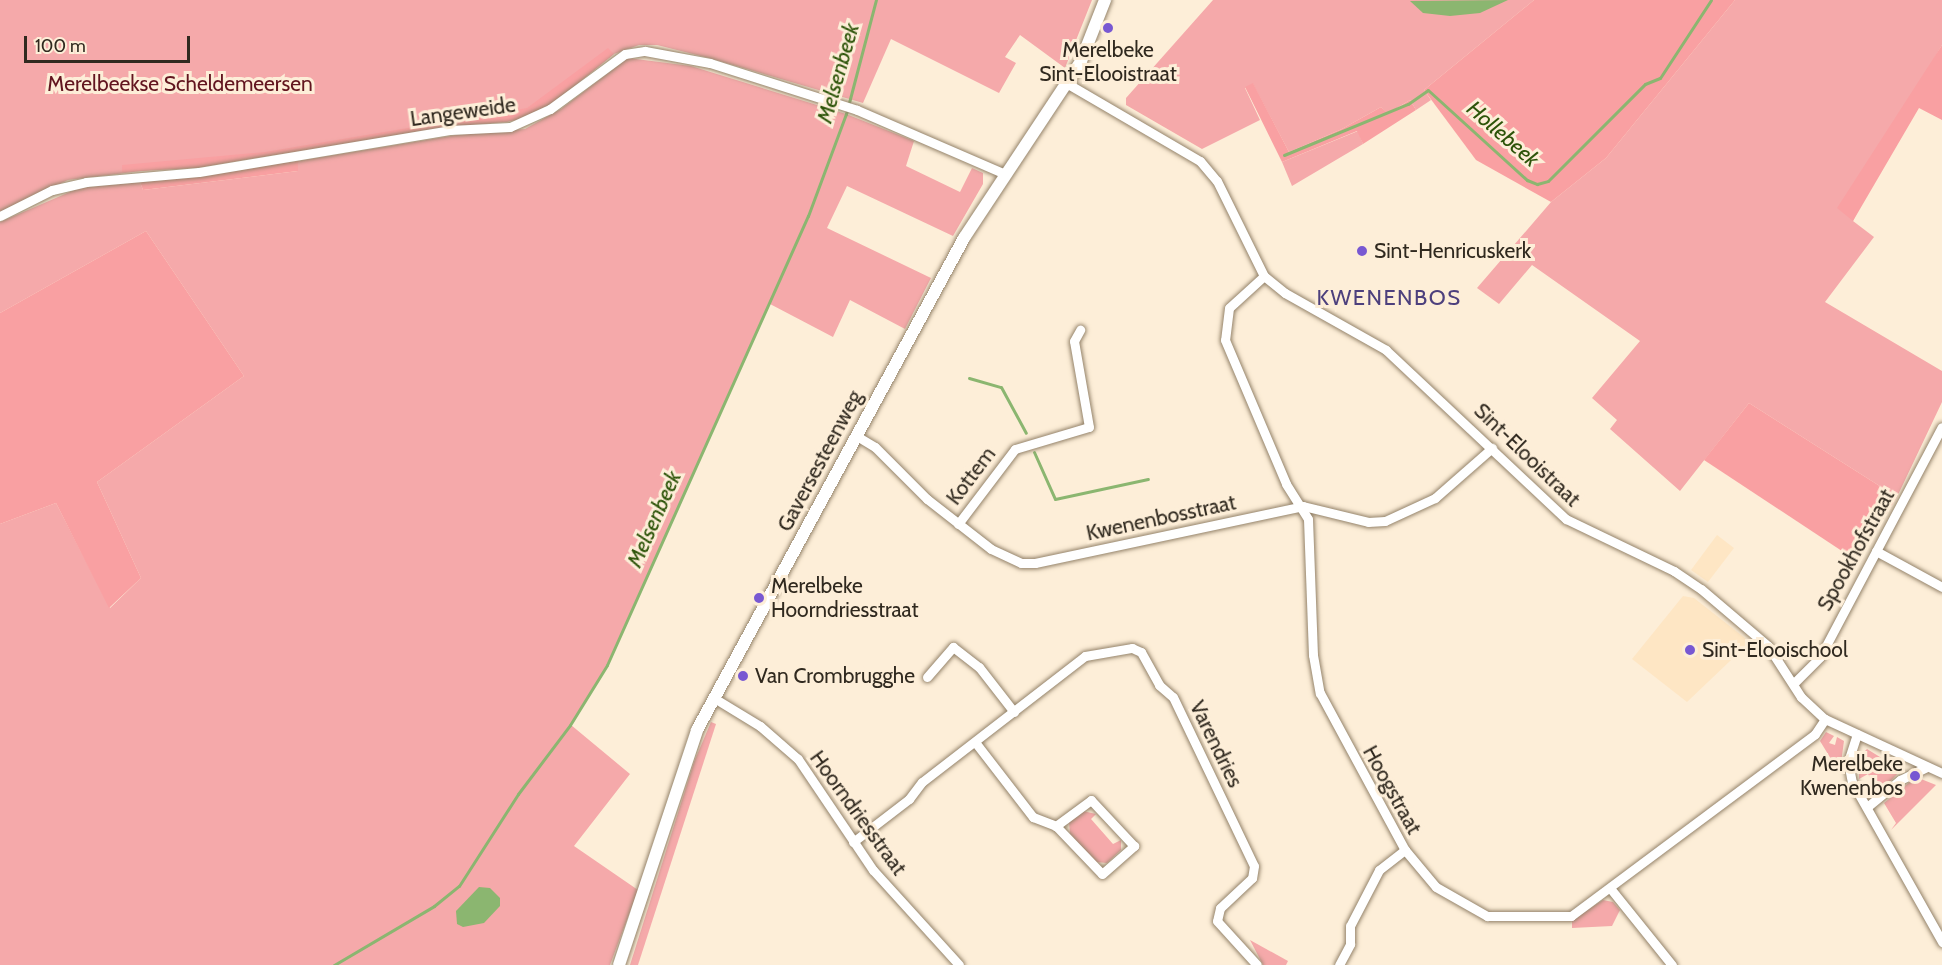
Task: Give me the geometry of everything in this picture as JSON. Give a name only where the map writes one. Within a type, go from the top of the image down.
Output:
[{"type":"street","name":"Gaversesteenweg","points":[[619,965],[680,774],[714,698],[964,238],[1005,174],[1068,84],[1095,31],[1106,0]]},
{"type":"street","name":"Langeweide","points":[[0,216],[52,190],[86,182],[199,172],[450,130],[510,127],[532,121],[598,71],[636,51],[659,52],[710,63],[854,109],[1005,174]]},
{"type":"street","name":"Sint-Elooistraat","points":[[1068,84],[1190,153],[1205,166],[1217,181],[1264,276],[1286,293],[1386,350],[1566,519],[1674,571],[1701,589],[1768,646],[1801,697],[1825,719],[1942,773]]},
{"type":"street","name":"Hoogstraat","points":[[1264,276],[1229,308],[1225,340],[1286,484],[1303,506],[1308,519],[1313,655],[1320,693],[1405,850],[1436,887],[1487,916],[1571,916],[1815,734],[1825,719]]},
{"type":"street","name":"Kottem","points":[[958,524],[1016,449],[1089,427],[1074,341],[1080,330]]},
{"type":"street","name":"Spookhofstraat","points":[[1794,683],[1820,657],[1942,428]]},
{"type":"street","name":"Kwenenbosstraat","points":[[855,435],[875,447],[958,524],[1004,556],[1035,563],[1185,528],[1303,506],[1368,522],[1397,518],[1454,485],[1492,448]]},
{"type":"street","points":[[1876,551],[1942,587]]},
{"type":"street","points":[[927,677],[953,646],[980,667],[1014,712]]},
{"type":"street","name":"Varendries","points":[[853,842],[1085,656],[1132,648],[1141,652],[1159,686],[1173,697],[1254,866],[1252,878],[1220,908],[1217,921],[1257,965]]},
{"type":"street","name":"Hoorndriesstraat","points":[[714,698],[760,726],[798,759],[873,870],[959,965]]},
{"type":"street","points":[[1857,734],[1849,749],[1848,771],[1942,942]]},
{"type":"street","points":[[975,742],[1033,817],[1056,826],[1102,874],[1134,846],[1091,800],[1056,826]]},
{"type":"street","points":[[1867,807],[1900,780],[1927,767]]},
{"type":"street","points":[[1339,965],[1350,944],[1350,926],[1379,870],[1405,850]]},
{"type":"street","points":[[1610,888],[1672,965]]},
{"type":"shaded area","points":[[1508,0],[1480,13],[1450,16],[1423,13],[1410,1]]},
{"type":"shaded area","points":[[1534,0],[1735,0],[1606,158],[1551,202],[1476,160],[1424,90]]},
{"type":"shaded area","points":[[1942,45],[1942,120],[1919,108],[1853,221],[1837,208]]},
{"type":"shaded area","points":[[608,48],[614,54],[547,108],[519,120],[418,131],[197,168],[122,172],[122,165],[265,152],[527,108]]},
{"type":"shaded area","points":[[1253,83],[1289,152],[1342,129],[1381,107],[1388,114],[1410,100],[1416,110],[1363,144],[1357,131],[1282,162],[1245,87]]},
{"type":"shaded area","points":[[298,161],[298,171],[143,190],[140,182]]},
{"type":"shaded area","points":[[146,231],[244,376],[97,482],[141,578],[109,608],[56,503],[0,524],[0,313]]},
{"type":"shaded area","points":[[1749,403],[1897,497],[1857,561],[1704,460]]},
{"type":"shaded area","name":"Sint-Elooischool","points":[[1717,535],[1734,548],[1708,582],[1691,570]]},
{"type":"shaded area","name":"Sint-Elooischool","points":[[1683,596],[1694,598],[1750,642],[1687,702],[1632,659]]},
{"type":"shaded area","points":[[479,887],[490,888],[500,898],[500,906],[484,923],[463,927],[457,924],[456,911]]},
{"type":"green space","name":"Merelbeekse Scheldemeersen","points":[[0,0],[1092,0],[1065,68],[1020,35],[1005,57],[1016,63],[999,93],[891,39],[863,103],[709,58],[657,45],[639,45],[614,54],[547,108],[507,122],[442,127],[321,149],[68,180],[0,212]]},
{"type":"green space","points":[[1213,0],[1534,0],[1424,90],[1431,100],[1416,110],[1410,100],[1387,114],[1381,107],[1342,129],[1289,152],[1253,84],[1245,88],[1260,120],[1202,149],[1126,105],[1126,98]]},
{"type":"green space","points":[[1735,0],[1942,0],[1942,45],[1908,103],[1853,221],[1874,237],[1825,302],[1942,371],[1942,402],[1897,497],[1749,403],[1680,491],[1610,429],[1617,420],[1592,398],[1640,341],[1532,265],[1499,304],[1477,288],[1551,202],[1606,158]]},
{"type":"green space","points":[[628,58],[691,66],[846,114],[914,141],[906,166],[960,192],[972,168],[983,173],[983,184],[953,236],[847,186],[827,228],[931,278],[905,329],[850,300],[833,337],[770,304],[607,665],[571,725],[630,774],[574,846],[638,890],[610,965],[0,965],[0,524],[56,503],[110,608],[141,578],[97,482],[244,376],[146,231],[0,313],[0,222],[79,188],[140,182],[143,190],[298,171],[298,161],[457,135],[525,129],[561,109]]},
{"type":"green space","points":[[1358,131],[1363,144],[1292,186],[1282,162]]},
{"type":"green space","points":[[711,722],[716,724],[638,965],[630,965],[694,762]]},
{"type":"green space","points":[[1826,732],[1834,736],[1829,743],[1835,745],[1837,737],[1844,741],[1841,763],[1834,764],[1820,741]]},
{"type":"green space","points":[[1867,749],[1901,770],[1879,793],[1868,774],[1859,779],[1859,757]]},
{"type":"green space","points":[[1916,777],[1936,785],[1891,830],[1896,823],[1884,803]]},
{"type":"green space","points":[[1083,811],[1096,814],[1091,819],[1113,844],[1121,840],[1121,850],[1107,863],[1096,862],[1070,834],[1069,822]]},
{"type":"green space","points":[[1603,900],[1613,902],[1620,910],[1612,926],[1572,928],[1572,920]]},
{"type":"green space","points":[[1250,940],[1288,961],[1286,965],[1263,965]]},
{"type":"waterway","name":"Melsenbeek","points":[[334,965],[434,906],[459,886],[518,794],[570,725],[607,665],[808,216],[846,114],[876,0]]},
{"type":"waterway","name":"Hollebeek","points":[[1284,155],[1408,104],[1428,90],[1527,180],[1537,184],[1548,181],[1645,84],[1660,78],[1711,0]]},
{"type":"waterway","points":[[969,378],[1001,387],[1026,433]]},
{"type":"waterway","points":[[1034,452],[1055,499],[1148,479]]},
{"type":"place","name":"Merelbeke Sint-Elooistraat","points":[[1108,28]]},
{"type":"place","name":"Sint-Henricuskerk","points":[[1362,251]]},
{"type":"place","name":"Merelbeke Hoorndriesstraat","points":[[759,598]]},
{"type":"place","name":"Sint-Elooischool","points":[[1690,650]]},
{"type":"place","name":"Van Crombrugghe","points":[[743,676]]},
{"type":"place","name":"Merelbeke Kwenenbos","points":[[1915,776]]},
{"type":"district","name":"KWENENBOS","points":[[1389,298]]}]
